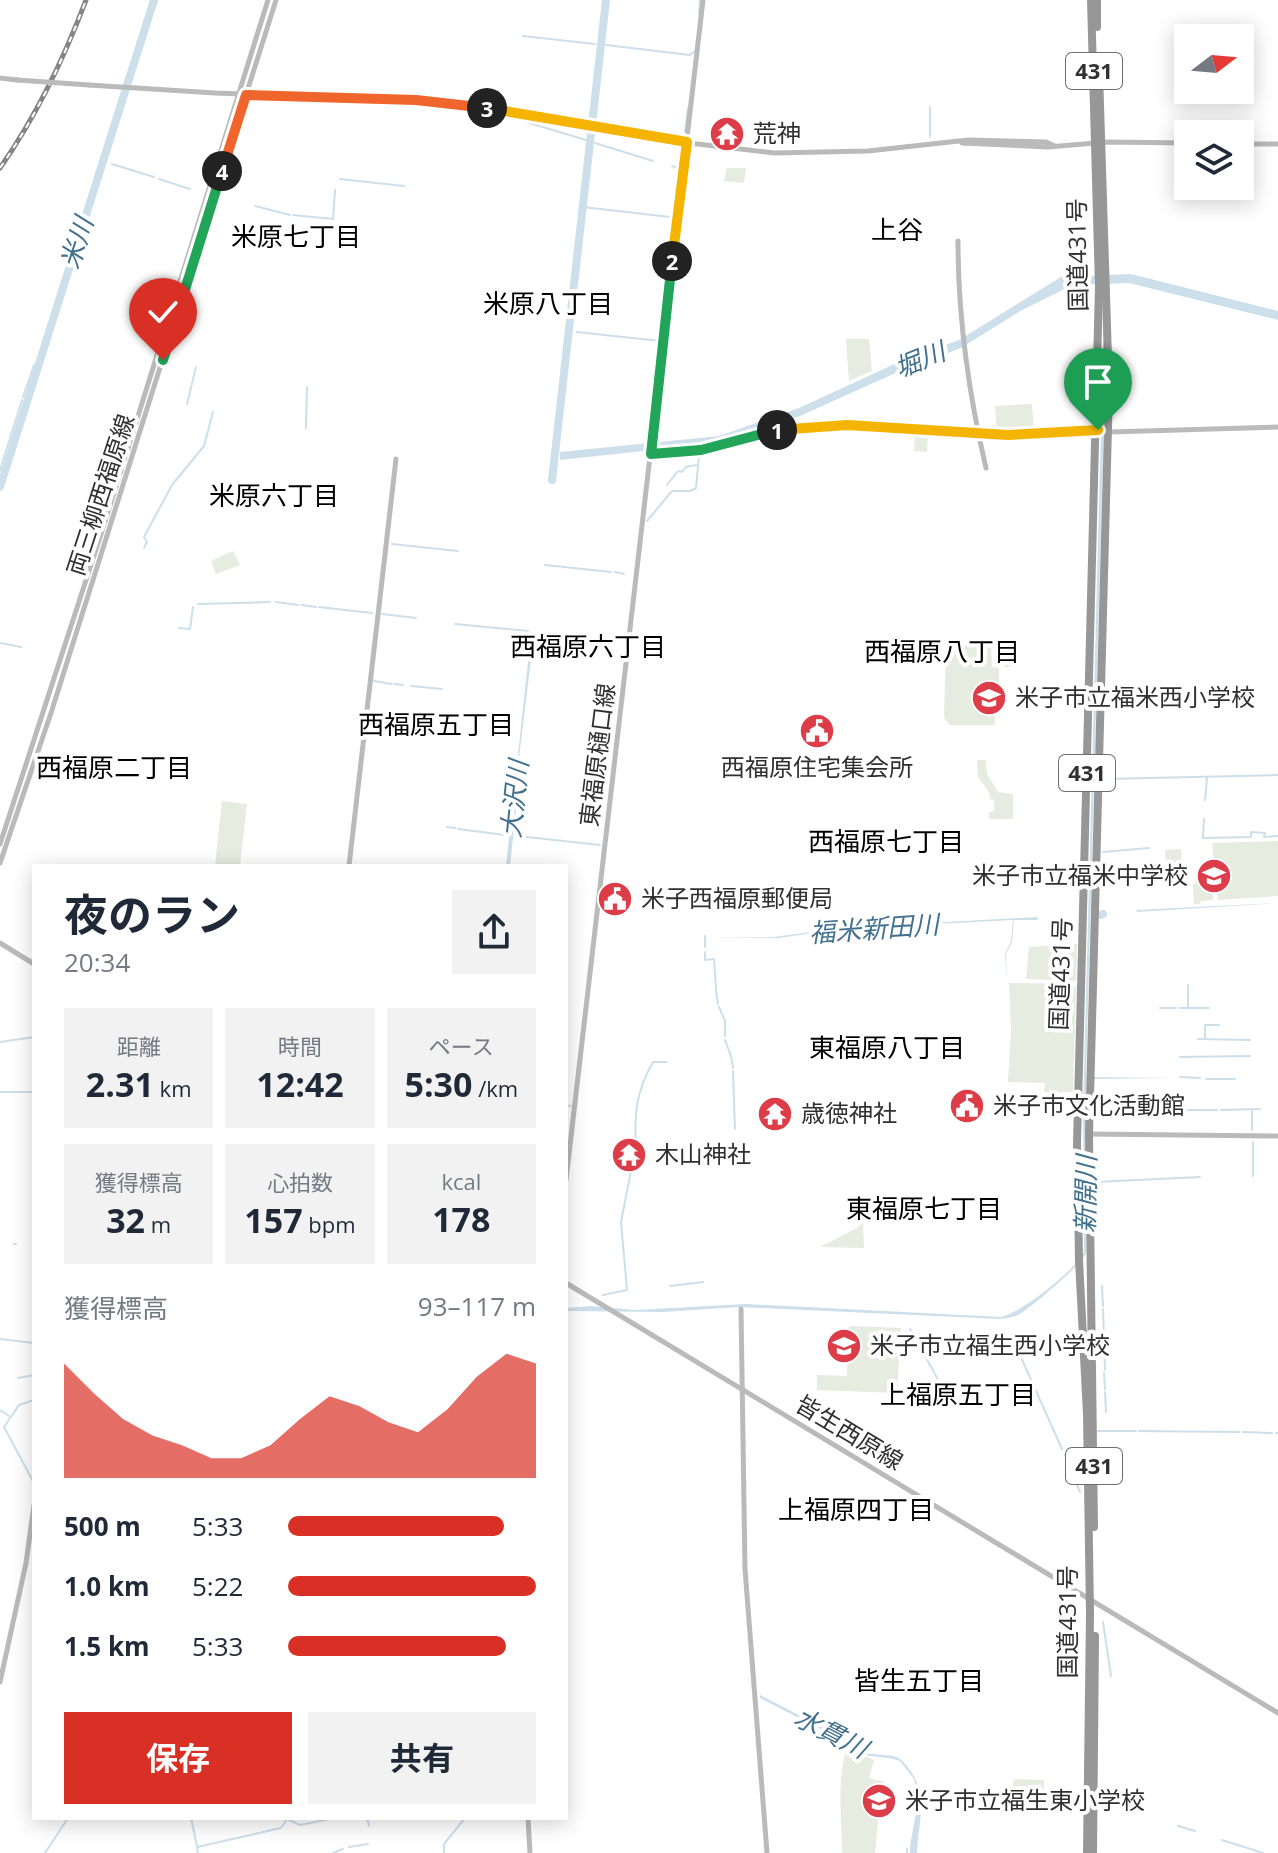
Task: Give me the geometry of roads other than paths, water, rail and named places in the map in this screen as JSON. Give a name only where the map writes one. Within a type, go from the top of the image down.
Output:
[{"type":"highway","name":"国道431号","points":[[1093,1853],[1089,1134],[1102,430],[1102,270],[1094,0]]},
{"type":"highway","name":"国道431号","points":[[1087,1853],[1092,1601],[1077,1126],[1102,430]]},
{"type":"main road","name":"両三柳西福原線","points":[[0,844],[62,657],[268,0]]},
{"type":"main road","name":"両三柳西福原線","points":[[0,863],[51,713],[276,0]]},
{"type":"main road","name":"東福原樋口線","points":[[568,1163],[703,0]]},
{"type":"main road","points":[[0,78],[246,95],[449,102],[687,142],[767,152],[824,154],[968,140],[1053,145],[1174,143]]},
{"type":"main road","points":[[1254,144],[1278,144]]},
{"type":"main road","points":[[958,241],[958,286],[965,347],[986,468]]},
{"type":"main road","points":[[651,450],[701,450],[787,428],[847,425],[1008,435],[1278,427]]},
{"type":"main road","points":[[349,864],[396,459]]},
{"type":"main road","points":[[0,943],[32,963]]},
{"type":"main road","points":[[1089,1134],[1278,1136]]},
{"type":"main road","name":"皆生西原線","points":[[568,1284],[1278,1713]]},
{"type":"main road","points":[[741,1309],[745,1569],[767,1853]]},
{"type":"main road","points":[[0,1682],[26,1563],[32,1520]]},
{"type":"main road","points":[[528,1820],[530,1853]]},
{"type":"water","name":"堀川","points":[[1131,274],[1278,311],[1278,320],[1129,283],[1073,285],[1022,310],[961,348],[800,416],[717,443],[560,460],[560,452],[719,436],[799,408],[899,362],[959,340],[1061,277]]},
{"type":"water","name":"新開川","points":[[1104,316],[1105,381],[1086,1077],[1177,1078],[1086,1079],[1086,1253],[1083,1259],[1026,1310],[1001,1319],[739,1307],[662,1312],[568,1311],[568,1308],[591,1306],[635,1310],[746,1304],[1001,1317],[1009,1314],[1046,1290],[1084,1252],[1083,1110]]},
{"type":"water","name":"大沢川","points":[[531,634],[534,635],[510,864],[506,864]]},
{"type":"water","points":[[1278,903],[1137,912],[1136,910]]},
{"type":"water","points":[[1038,917],[1037,920],[1014,920],[1012,942],[1006,954],[1007,981],[1005,954],[1011,941],[1013,920],[840,929],[779,938],[709,937],[774,937],[840,928]]},
{"type":"water","name":"水貫川","points":[[760,1695],[845,1739],[858,1750],[893,1756],[904,1762],[915,1779],[921,1799],[917,1853],[910,1853],[910,1845],[919,1798],[914,1779],[900,1761],[856,1752],[844,1741],[760,1698]]},
{"type":"waterway","name":"米川","points":[[0,487],[154,0]]},
{"type":"waterway","points":[[552,480],[606,0]]},
{"type":"waterway","points":[[699,13],[700,0]]},
{"type":"waterway","points":[[523,36],[595,44]]},
{"type":"waterway","points":[[606,45],[690,55],[695,51]]},
{"type":"waterway","points":[[930,107],[930,137]]},
{"type":"waterway","points":[[685,131],[688,108]]},
{"type":"waterway","points":[[516,119],[586,140]]},
{"type":"waterway","points":[[595,143],[653,161]]},
{"type":"waterway","points":[[112,164],[154,177]]},
{"type":"waterway","points":[[672,166],[680,169],[679,181]]},
{"type":"waterway","points":[[159,179],[190,189]]},
{"type":"waterway","points":[[340,179],[404,186]]},
{"type":"waterway","points":[[293,215],[333,219],[335,190]]},
{"type":"waterway","points":[[255,206],[290,215]]},
{"type":"waterway","points":[[583,207],[670,217]]},
{"type":"waterway","points":[[577,332],[660,341]]},
{"type":"waterway","points":[[23,397],[34,365]]},
{"type":"waterway","points":[[187,404],[196,367]]},
{"type":"waterway","points":[[306,428],[307,387]]},
{"type":"waterway","points":[[0,470],[22,400]]},
{"type":"waterway","points":[[649,443],[653,406]]},
{"type":"waterway","points":[[144,548],[147,542],[144,537],[172,485],[204,446],[213,412]]},
{"type":"waterway","points":[[647,521],[672,491],[696,488],[699,455]]},
{"type":"waterway","points":[[667,485],[678,471],[696,465]]},
{"type":"waterway","points":[[392,544],[458,551]]},
{"type":"waterway","points":[[545,565],[611,572]]},
{"type":"waterway","points":[[615,572],[624,574]]},
{"type":"waterway","points":[[198,604],[270,602]]},
{"type":"waterway","points":[[276,602],[298,605]]},
{"type":"waterway","points":[[301,605],[316,607]]},
{"type":"waterway","points":[[179,628],[190,629],[193,607]]},
{"type":"waterway","points":[[319,607],[372,613]]},
{"type":"waterway","points":[[382,614],[416,618]]},
{"type":"waterway","points":[[455,624],[528,631],[528,634]]},
{"type":"waterway","points":[[0,643],[21,647]]},
{"type":"waterway","points":[[374,681],[392,684]]},
{"type":"waterway","points":[[395,684],[403,685]]},
{"type":"waterway","points":[[411,686],[442,689]]},
{"type":"waterway","points":[[1105,779],[1278,775]]},
{"type":"waterway","points":[[1205,800],[1207,778]]},
{"type":"waterway","points":[[1204,819],[1203,838],[1251,837],[1251,832],[1265,833],[1264,837],[1278,836]]},
{"type":"waterway","points":[[447,827],[455,828]]},
{"type":"waterway","name":"大沢川","points":[[458,829],[505,835]]},
{"type":"waterway","name":"大沢川","points":[[518,836],[600,845]]},
{"type":"waterway","points":[[1103,852],[1149,848]]},
{"type":"waterway","points":[[705,936],[705,947]]},
{"type":"waterway","points":[[705,952],[705,960],[714,959],[716,989]]},
{"type":"waterway","points":[[1188,985],[1188,1007]]},
{"type":"waterway","points":[[716,991],[718,1004]]},
{"type":"waterway","points":[[719,1007],[725,1021],[725,1036]]},
{"type":"waterway","points":[[1160,1008],[1176,1008]]},
{"type":"waterway","points":[[1180,1008],[1209,1008]]},
{"type":"waterway","points":[[1205,1038],[1205,1025],[1219,1025]]},
{"type":"waterway","points":[[0,1042],[32,1037]]},
{"type":"waterway","points":[[1198,1039],[1250,1040]]},
{"type":"waterway","points":[[725,1040],[733,1068]]},
{"type":"waterway","points":[[1180,1057],[1250,1056]]},
{"type":"waterway","points":[[636,1147],[636,1114],[643,1083],[653,1062],[666,1062]]},
{"type":"waterway","points":[[733,1071],[734,1101]]},
{"type":"waterway","points":[[1180,1077],[1200,1078]]},
{"type":"waterway","points":[[1206,1079],[1235,1079]]},
{"type":"waterway","points":[[0,1092],[32,1092]]},
{"type":"waterway","points":[[734,1102],[735,1129]]},
{"type":"waterway","points":[[1097,1109],[1178,1109]]},
{"type":"waterway","points":[[1221,1110],[1260,1109]]},
{"type":"waterway","points":[[1181,1110],[1217,1110]]},
{"type":"waterway","points":[[1252,1111],[1252,1130]]},
{"type":"waterway","points":[[1253,1142],[1253,1176]]},
{"type":"waterway","points":[[603,1295],[627,1290],[621,1222],[635,1150]]},
{"type":"waterway","name":"新開川","points":[[1096,1182],[1200,1177]]},
{"type":"waterway","points":[[670,1286],[703,1282]]},
{"type":"waterway","points":[[1102,1286],[1103,1306]]},
{"type":"waterway","points":[[1103,1309],[1105,1370]]},
{"type":"waterway","points":[[910,1329],[950,1401]]},
{"type":"waterway","points":[[1011,1335],[1062,1449]]},
{"type":"waterway","points":[[0,1339],[32,1343]]},
{"type":"waterway","points":[[1104,1373],[1105,1389]]},
{"type":"waterway","points":[[18,1378],[32,1375]]},
{"type":"waterway","points":[[1105,1392],[1106,1412]]},
{"type":"waterway","points":[[32,1401],[19,1405],[4,1427],[32,1479]]},
{"type":"waterway","points":[[0,1410],[9,1416]]},
{"type":"waterway","points":[[1098,1431],[1136,1431]]},
{"type":"waterway","points":[[1139,1431],[1239,1432]]},
{"type":"waterway","points":[[1243,1432],[1272,1433]]},
{"type":"waterway","points":[[1065,1455],[1080,1492]]},
{"type":"waterway","points":[[1103,1622],[1111,1676]]},
{"type":"waterway","points":[[45,1853],[67,1820]]},
{"type":"waterway","points":[[191,1820],[197,1846]]},
{"type":"waterway","points":[[198,1853],[197,1847],[281,1828],[287,1820]]},
{"type":"waterway","points":[[289,1820],[300,1825],[325,1820]]},
{"type":"waterway","points":[[368,1820],[369,1826]]},
{"type":"waterway","points":[[444,1853],[444,1844],[463,1820]]},
{"type":"waterway","points":[[1178,1826],[1195,1831]]},
{"type":"waterway","points":[[1222,1840],[1263,1853]]},
{"type":"waterway","points":[[349,1847],[368,1844]]},
{"type":"waterway","points":[[333,1853],[343,1849]]},
{"type":"railway","points":[[0,168],[48,87],[86,0]]},
{"type":"place","name":"荒神","points":[[727,134]]},
{"type":"place","name":"米子市立福米西小学校","points":[[989,698]]},
{"type":"place","name":"西福原住宅集会所","points":[[817,731]]},
{"type":"place","name":"米子市立福米中学校","points":[[1214,876]]},
{"type":"place","name":"米子西福原郵便局","points":[[615,899]]},
{"type":"place","name":"米子市文化活動館","points":[[967,1106]]},
{"type":"place","name":"歳徳神社","points":[[775,1114]]},
{"type":"place","name":"木山神社","points":[[629,1155]]},
{"type":"place","name":"米子市立福生西小学校","points":[[844,1346]]},
{"type":"place","name":"米子市立福生東小学校","points":[[879,1801]]},
{"type":"district","name":"上谷","points":[[897,230]]},
{"type":"district","name":"米原七丁目","points":[[296,237]]},
{"type":"district","name":"米原八丁目","points":[[548,304]]},
{"type":"district","name":"米原六丁目","points":[[274,496]]},
{"type":"district","name":"西福原六丁目","points":[[588,647]]},
{"type":"district","name":"西福原八丁目","points":[[942,652]]},
{"type":"district","name":"西福原五丁目","points":[[436,725]]},
{"type":"district","name":"西福原二丁目","points":[[114,768]]},
{"type":"district","name":"西福原七丁目","points":[[886,842]]},
{"type":"district","name":"東福原八丁目","points":[[887,1048]]},
{"type":"district","name":"東福原七丁目","points":[[924,1209]]},
{"type":"district","name":"上福原五丁目","points":[[958,1395]]},
{"type":"district","name":"上福原四丁目","points":[[856,1510]]},
{"type":"district","name":"皆生五丁目","points":[[919,1681]]},
{"type":"water label","name":"福米新田川","points":[[874,929]]}]
